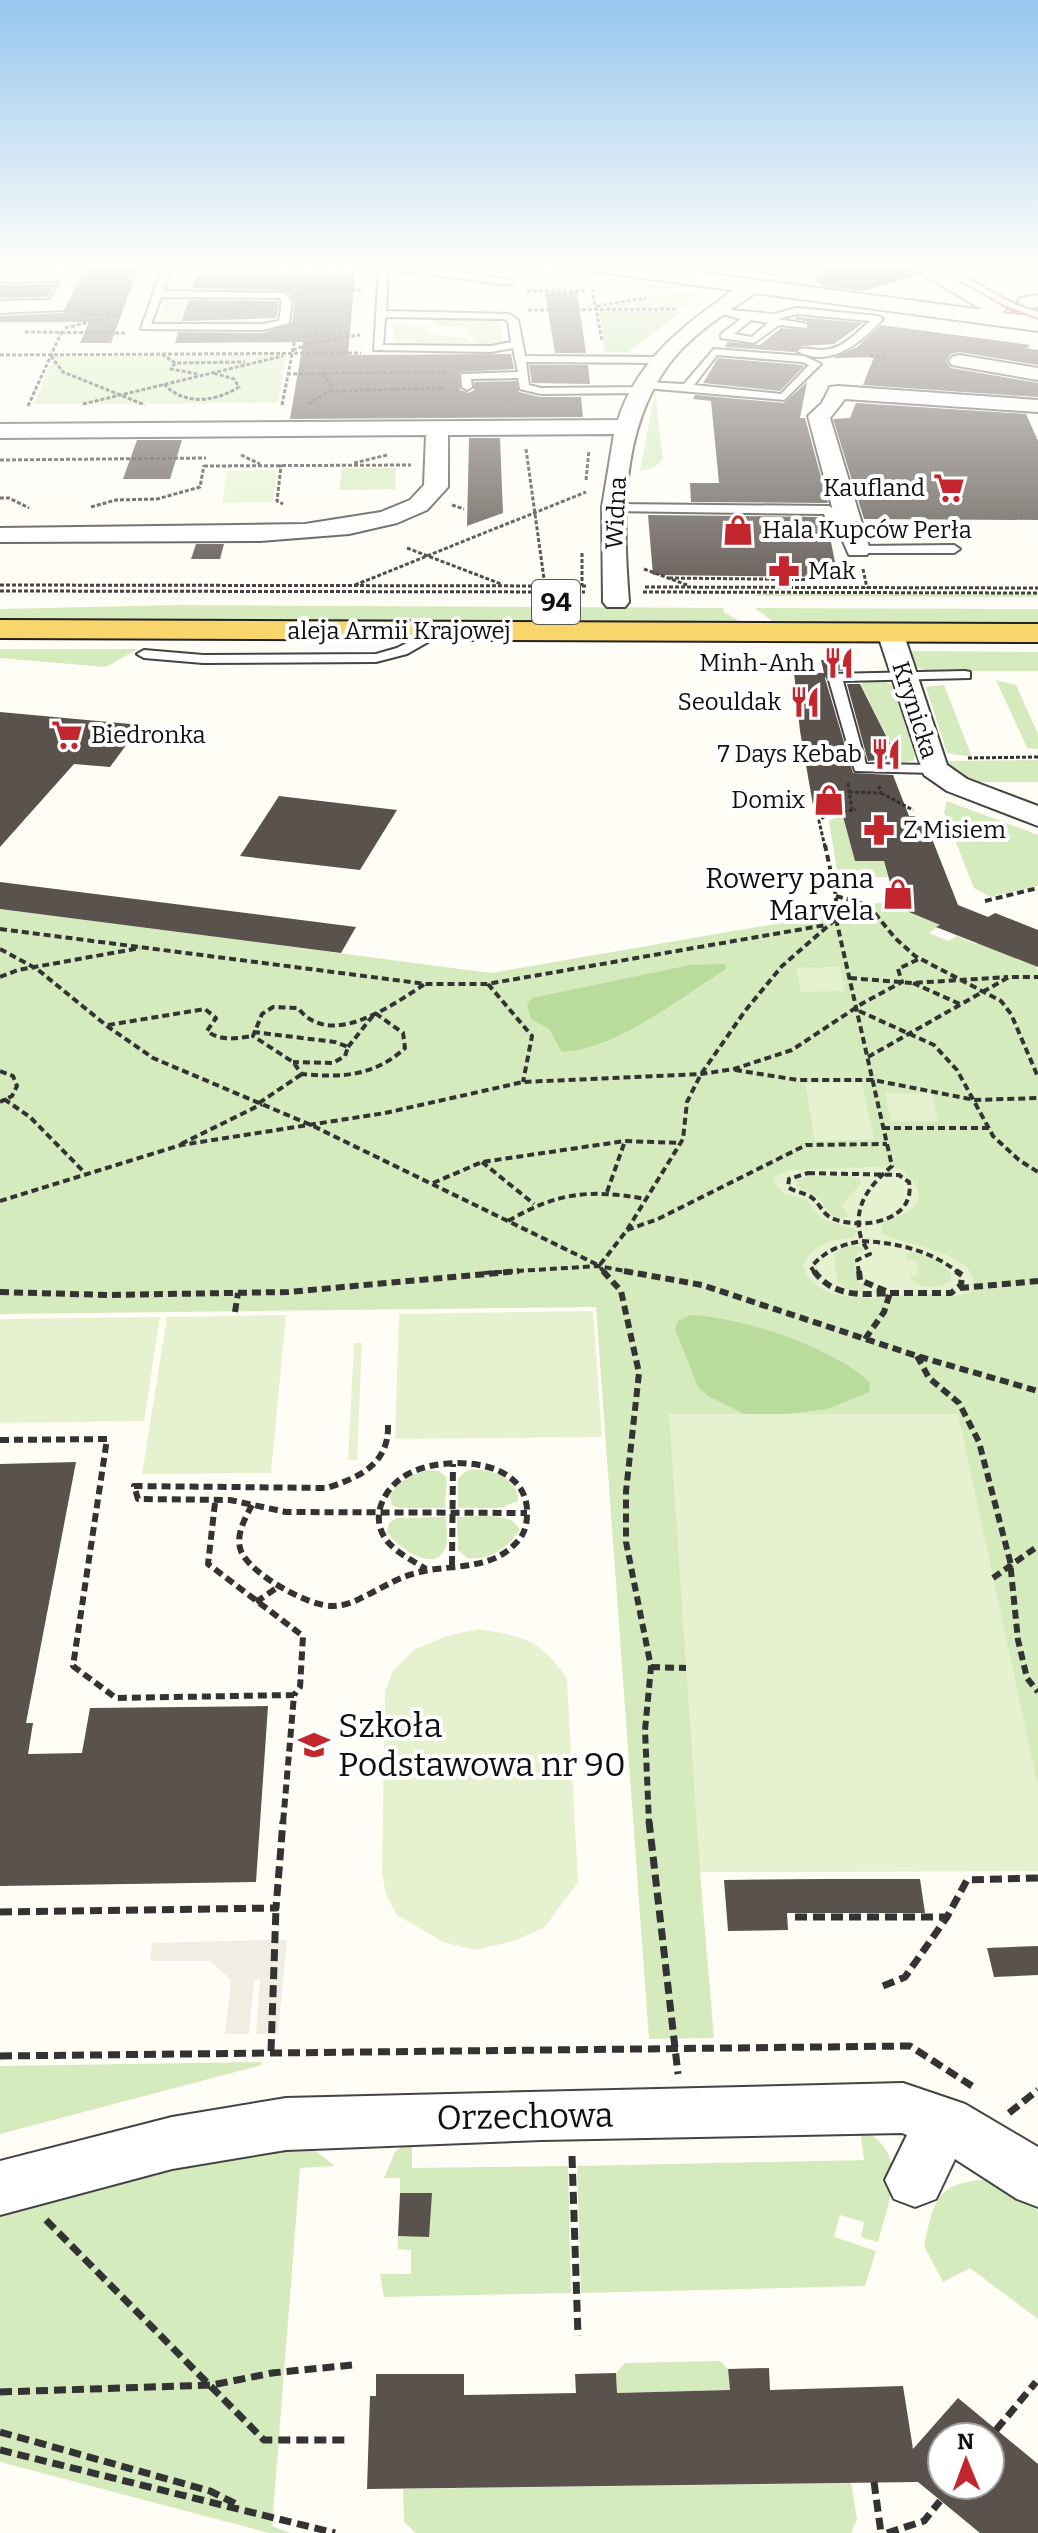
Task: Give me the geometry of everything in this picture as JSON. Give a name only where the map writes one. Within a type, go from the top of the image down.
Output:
[{"type":"main road","name":"aleja Armii Krajowej","points":[[0,629],[1038,633]]},
{"type":"street","name":"Widna","points":[[616,595],[612,575],[622,508],[625,427],[646,381]]},
{"type":"street","points":[[858,550],[819,416],[831,406],[838,392],[1038,406]]},
{"type":"street","points":[[883,395],[880,403],[886,419]]},
{"type":"street","points":[[8,431],[625,427]]},
{"type":"street","points":[[0,535],[265,534],[353,526],[406,510],[431,495],[436,487],[437,429]]},
{"type":"street","name":"Krynicka","points":[[890,632],[933,764],[957,785],[1038,817]]},
{"type":"street","points":[[915,2180],[962,2107]]},
{"type":"street","name":"Orzechowa","points":[[14,2184],[172,2143],[286,2124],[962,2107],[978,2139],[1038,2180]]},
{"type":"lane","points":[[524,381],[524,387],[541,391],[642,387],[784,397],[796,381]]},
{"type":"lane","points":[[686,389],[692,381]]},
{"type":"lane","points":[[622,508],[829,510],[835,531]]},
{"type":"lane","points":[[858,550],[954,549]]},
{"type":"lane","points":[[933,764],[860,768],[835,677],[965,675]]},
{"type":"path","points":[[8,431],[36,381]]},
{"type":"path","points":[[87,381],[145,403],[145,407]]},
{"type":"path","points":[[81,407],[84,403],[175,381]]},
{"type":"path","points":[[163,384],[178,396],[210,397],[230,392],[239,385],[235,381]]},
{"type":"path","points":[[282,405],[286,381]]},
{"type":"path","points":[[328,381],[330,391]]},
{"type":"path","points":[[307,405],[330,391],[416,389],[466,384]]},
{"type":"path","points":[[408,394],[416,389]]},
{"type":"path","points":[[209,406],[210,397]]},
{"type":"path","points":[[523,428],[545,586]]},
{"type":"path","points":[[354,585],[586,492],[589,442]]},
{"type":"path","points":[[86,508],[116,500],[157,499],[200,487],[208,448]]},
{"type":"path","points":[[238,454],[258,464],[281,466]]},
{"type":"path","points":[[0,460],[206,458]]},
{"type":"path","points":[[204,466],[421,465]]},
{"type":"path","points":[[281,466],[277,501],[278,504],[288,505]]},
{"type":"path","points":[[0,498],[9,498],[37,512]]},
{"type":"path","points":[[622,508],[629,543],[638,548],[641,567],[660,577],[696,587]]},
{"type":"path","points":[[407,548],[506,586]]},
{"type":"path","points":[[660,577],[847,580],[846,569],[836,568]]},
{"type":"path","points":[[0,585],[545,586],[616,595],[696,587],[1038,591]]},
{"type":"path","points":[[0,591],[616,595],[1038,591]]},
{"type":"path","points":[[724,592],[726,598]]},
{"type":"path","points":[[933,764],[1038,757]]},
{"type":"path","points":[[881,793],[913,810]]},
{"type":"path","points":[[856,810],[829,812],[819,821],[836,896],[836,919],[892,1166],[866,1189],[857,1213],[861,1242],[870,1254],[857,1260],[860,1280],[890,1293]]},
{"type":"path","points":[[985,901],[1038,888]]},
{"type":"path","points":[[836,896],[868,905],[895,938],[919,959],[1001,1001],[1011,1014],[1038,1077]]},
{"type":"path","points":[[599,1266],[627,1230],[681,1143],[687,1102],[701,1074],[745,1011],[782,966],[836,919]]},
{"type":"path","points":[[0,929],[426,984],[487,984],[827,924]]},
{"type":"path","points":[[0,977],[18,970],[37,969],[145,947]]},
{"type":"path","points":[[0,949],[37,969],[107,1026],[153,1058],[311,1125],[599,1266],[621,1291],[639,1373],[626,1491],[626,1542],[651,1667],[645,1730],[648,1810],[677,2048]]},
{"type":"path","points":[[902,982],[898,969],[919,959]]},
{"type":"path","points":[[868,1057],[1009,977]]},
{"type":"path","points":[[850,978],[912,983],[1038,977]]},
{"type":"path","points":[[0,1201],[181,1145],[385,1113],[523,1082],[701,1074],[734,1069],[792,1050],[902,982]]},
{"type":"path","points":[[912,983],[963,1005]]},
{"type":"path","points":[[253,1034],[254,1021],[265,1010],[283,1005],[298,1008],[303,1019],[315,1025],[360,1021],[426,984]]},
{"type":"path","points":[[487,984],[532,1036],[523,1082]]},
{"type":"path","points":[[107,1026],[205,1009],[216,1018],[207,1031],[211,1036],[231,1039],[253,1034],[335,1042],[348,1047]]},
{"type":"path","points":[[857,1009],[934,1045],[957,1070],[990,1128],[1019,1160],[1038,1172]]},
{"type":"path","points":[[293,1062],[333,1063],[345,1056],[348,1047],[375,1013]]},
{"type":"path","points":[[181,1145],[260,1104],[302,1074],[348,1077],[392,1062],[405,1048],[403,1033],[375,1013]]},
{"type":"path","points":[[253,1034],[293,1062],[302,1074]]},
{"type":"path","points":[[734,1069],[798,1080],[873,1080],[975,1100],[1038,1098]]},
{"type":"path","points":[[0,1071],[13,1076],[17,1086],[4,1101],[30,1117],[85,1173]]},
{"type":"path","points":[[883,1128],[990,1128]]},
{"type":"path","points":[[432,1183],[482,1162],[625,1141],[681,1143]]},
{"type":"path","points":[[607,1192],[625,1141]]},
{"type":"path","points":[[627,1230],[670,1213],[806,1145],[887,1144]]},
{"type":"path","points":[[482,1162],[534,1204]]},
{"type":"path","points":[[808,1173],[884,1173],[899,1175],[909,1182],[913,1197],[910,1205],[892,1216],[858,1223],[829,1219],[814,1199],[788,1187],[789,1179],[808,1173]]},
{"type":"path","points":[[508,1221],[534,1204],[560,1194],[585,1190],[646,1199]]},
{"type":"path","points":[[960,1288],[962,1275],[948,1261],[924,1249],[861,1242],[834,1245],[818,1254],[811,1267],[820,1282],[838,1292],[861,1295],[951,1293],[960,1288],[1038,1281]]},
{"type":"path","points":[[0,1292],[110,1295],[288,1292],[460,1274],[599,1266],[702,1285],[917,1356],[1038,1391]]},
{"type":"path","points":[[235,1312],[238,1293]]},
{"type":"path","points":[[865,1339],[884,1312],[890,1293]]},
{"type":"path","points":[[917,1356],[929,1378],[959,1403],[979,1442],[1011,1566],[1018,1640],[1027,1678],[1038,1692]]},
{"type":"path","points":[[388,1425],[388,1445],[381,1457],[353,1477],[327,1488],[134,1486],[138,1499],[230,1500],[286,1512],[527,1513]]},
{"type":"path","points":[[0,1440],[107,1439],[73,1666],[116,1698],[294,1695]]},
{"type":"path","points":[[252,1505],[243,1522],[241,1550],[245,1558],[305,1601],[331,1606],[352,1602],[426,1569],[480,1562],[505,1554],[522,1537],[527,1513],[525,1495],[513,1479],[485,1466],[453,1464],[417,1468],[394,1481],[381,1497],[381,1532],[385,1539],[426,1569]]},
{"type":"path","points":[[452,1565],[453,1464]]},
{"type":"path","points":[[215,1502],[208,1564],[239,1592],[303,1636],[300,1687],[294,1695],[276,1908],[271,2051]]},
{"type":"path","points":[[993,1578],[1038,1546]]},
{"type":"path","points":[[256,1602],[281,1585]]},
{"type":"path","points":[[651,1667],[686,1668]]},
{"type":"path","points":[[883,1986],[905,1977],[947,1917],[967,1880],[1038,1878]]},
{"type":"path","points":[[0,1912],[276,1908]]},
{"type":"path","points":[[795,1917],[947,1917]]},
{"type":"path","points":[[0,2056],[910,2046],[962,2107]]},
{"type":"path","points":[[1009,2114],[1038,2090]]},
{"type":"path","points":[[1001,2107],[1020,2124]]},
{"type":"path","points":[[572,2115],[578,2336]]},
{"type":"path","points":[[14,2184],[33,2207],[264,2440],[349,2440]]},
{"type":"path","points":[[0,2392],[212,2385],[272,2373],[352,2365]]},
{"type":"path","points":[[1004,2421],[1036,2382]]},
{"type":"path","points":[[0,2432],[210,2491],[248,2510]]},
{"type":"path","points":[[0,2450],[335,2533]]},
{"type":"path","points":[[874,2482],[884,2533],[924,2521],[940,2501]]},
{"type":"green space","points":[[43,381],[282,381],[278,403],[34,404]]},
{"type":"green space","points":[[655,391],[663,459],[654,468],[640,471]]},
{"type":"green space","points":[[342,468],[396,468],[395,489],[339,490]]},
{"type":"green space","points":[[277,470],[273,502],[222,503],[227,471]]},
{"type":"green space","points":[[1038,594],[1038,597],[753,596]]},
{"type":"green space","points":[[178,605],[723,608],[724,612],[743,624],[0,624],[0,609]]},
{"type":"green space","points":[[755,608],[1038,609],[1038,627],[775,623]]},
{"type":"green space","points":[[0,649],[138,649],[106,667],[0,658]]},
{"type":"green space","points":[[905,651],[1038,652],[1038,671],[927,671],[912,666]]},
{"type":"green space","points":[[996,680],[1016,685],[1038,734],[1038,749],[1027,748]]},
{"type":"green space","points":[[867,681],[886,682],[895,687],[916,753],[913,761],[894,764],[878,759],[897,758],[861,684]]},
{"type":"green space","points":[[944,685],[972,757],[947,753],[926,687]]},
{"type":"green space","points":[[1038,760],[1038,782],[967,782],[942,761]]},
{"type":"green space","points":[[947,801],[1038,835],[1038,886],[990,897],[974,888],[944,812]]},
{"type":"green space","points":[[843,816],[884,861],[888,877],[838,878],[829,821]]},
{"type":"green space","points":[[877,903],[919,903],[926,906],[913,914],[940,925],[929,933],[948,941],[957,936],[976,944],[979,942],[1036,966],[1038,972],[1038,1871],[700,1872],[714,2038],[649,2039],[596,1307],[0,1314],[0,909],[491,973],[815,917]]},
{"type":"green space","points":[[725,964],[726,969],[647,1020],[583,1049],[562,1052],[549,1029],[531,1019],[527,1005],[532,998],[690,965]]},
{"type":"green space","points":[[840,967],[845,991],[801,992],[796,968]]},
{"type":"green space","points":[[862,1082],[874,1139],[815,1141],[805,1083]]},
{"type":"green space","points":[[885,1093],[932,1093],[938,1121],[891,1121]]},
{"type":"green space","points":[[901,1169],[916,1187],[918,1201],[907,1212],[885,1221],[882,1233],[955,1259],[967,1267],[973,1278],[972,1291],[951,1296],[924,1293],[869,1298],[835,1294],[821,1288],[810,1279],[803,1265],[807,1258],[824,1244],[853,1238],[856,1229],[827,1221],[817,1214],[807,1200],[785,1194],[773,1182],[775,1176],[791,1170]],"holes":[[[809,1176],[851,1176],[860,1179],[860,1185],[841,1205],[849,1217],[833,1216],[815,1195],[797,1187],[797,1180]],[[847,1245],[859,1246],[864,1250],[854,1257],[857,1280],[866,1287],[861,1291],[847,1289],[837,1281],[834,1254]],[[910,1251],[934,1258],[951,1273],[951,1281],[934,1287],[918,1284],[909,1276],[919,1275],[916,1260],[907,1260],[906,1254]]]},
{"type":"green space","points":[[593,1311],[602,1437],[395,1439],[399,1314]]},
{"type":"green space","points":[[286,1315],[271,1473],[142,1474],[167,1317]]},
{"type":"green space","points":[[691,1315],[760,1328],[810,1346],[853,1369],[870,1382],[869,1392],[827,1409],[785,1414],[745,1414],[708,1396],[698,1387],[675,1329],[678,1321]]},
{"type":"green space","points":[[160,1317],[144,1421],[0,1423],[0,1319]]},
{"type":"green space","points":[[354,1343],[362,1343],[357,1460],[348,1460]]},
{"type":"green space","points":[[669,1414],[958,1414],[1038,1786],[1038,1871],[700,1872]]},
{"type":"green space","points":[[427,1470],[439,1471],[447,1478],[445,1508],[399,1508],[392,1505],[390,1495],[397,1486]]},
{"type":"green space","points":[[468,1470],[493,1472],[508,1480],[514,1486],[518,1501],[501,1508],[458,1508],[458,1478]]},
{"type":"green space","points":[[446,1517],[445,1549],[432,1559],[406,1550],[387,1532],[389,1523],[397,1518]]},
{"type":"green space","points":[[457,1517],[501,1517],[516,1524],[520,1530],[497,1552],[467,1558],[458,1550]]},
{"type":"green space","points":[[479,1629],[530,1642],[558,1666],[567,1679],[578,1882],[545,1927],[514,1941],[475,1950],[443,1942],[397,1915],[386,1895],[382,1873],[385,1691],[393,1671],[415,1649],[447,1636]]},
{"type":"green space","points":[[261,2062],[262,2065],[0,2134],[0,2066]]},
{"type":"green space","points":[[860,2128],[886,2151],[893,2178],[878,2242],[861,2237],[864,2222],[840,2215],[834,2237],[876,2251],[865,2286],[581,2293],[577,2166],[864,2160]]},
{"type":"green space","points":[[412,2138],[412,2168],[568,2166],[571,2293],[384,2297],[380,2274],[411,2274],[411,2250],[398,2249],[398,2236],[432,2193],[400,2193],[400,2178],[384,2178],[395,2152]]},
{"type":"green space","points":[[305,2142],[335,2166],[300,2168],[272,2526],[291,2533],[269,2533],[0,2462],[0,2208],[178,2163]]},
{"type":"green space","points":[[983,2180],[1005,2185],[1038,2210],[1038,2319],[970,2268],[943,2282],[924,2246],[934,2207],[945,2191],[967,2182]]},
{"type":"green space","points":[[720,2361],[728,2369],[730,2390],[617,2393],[616,2373],[625,2363]]},
{"type":"green space","points":[[851,2483],[857,2519],[851,2533],[416,2533],[404,2522],[403,2489]]},
{"type":"shaded area","points":[[287,1940],[278,2034],[256,2034],[260,1979],[254,1980],[249,2034],[225,2034],[231,1980],[210,1961],[150,1961],[152,1943]]},
{"type":"building","points":[[296,381],[460,381],[460,390],[469,393],[474,390],[474,382],[516,381],[519,392],[540,397],[581,397],[583,417],[290,419]]},
{"type":"building","points":[[590,381],[590,384],[532,383]]},
{"type":"building","points":[[704,381],[789,381],[780,391]]},
{"type":"building","points":[[864,381],[1028,381],[1038,383],[1038,397],[863,385]]},
{"type":"building","points":[[807,382],[800,418],[805,418],[828,503],[691,502],[690,483],[719,483],[711,401],[693,399],[695,395],[784,403]]},
{"type":"building","name":"Kaufland","points":[[856,403],[1026,414],[1038,441],[1038,520],[864,519],[833,419],[850,418]]},
{"type":"building","points":[[469,438],[500,438],[503,513],[467,526]]},
{"type":"building","points":[[137,440],[182,440],[170,479],[123,479]]},
{"type":"building","name":"Hala Kupców Perła","points":[[648,515],[822,517],[830,537],[838,577],[653,575]]},
{"type":"building","points":[[196,544],[224,544],[220,559],[191,559]]},
{"type":"building","points":[[821,660],[849,661],[854,670],[830,671],[825,678],[853,773],[893,775],[909,816],[915,816],[918,826],[927,826],[958,905],[988,917],[995,913],[1038,930],[1038,967],[936,927],[940,925],[885,902],[891,886],[884,861],[855,861],[840,805],[813,805],[800,731],[794,672],[824,673]]},
{"type":"building","points":[[847,684],[860,684],[897,758],[868,761]]},
{"type":"building","name":"Biedronka","points":[[0,712],[141,725],[110,767],[74,764],[0,847]]},
{"type":"building","points":[[279,796],[397,810],[360,870],[240,856]]},
{"type":"building","points":[[0,882],[356,927],[341,953],[0,909]]},
{"type":"building","points":[[76,1462],[26,1723],[33,1723],[28,1754],[82,1753],[90,1708],[268,1706],[256,1882],[0,1886],[0,1464]]},
{"type":"building","points":[[920,1879],[925,1913],[787,1913],[788,1930],[728,1931],[724,1880]]},
{"type":"building","points":[[1038,1946],[1038,1975],[994,1977],[987,1948]]},
{"type":"building","points":[[400,2193],[432,2193],[429,2237],[398,2236]]},
{"type":"building","points":[[769,2368],[770,2390],[903,2386],[913,2449],[926,2434],[926,2489],[918,2482],[367,2489],[370,2396],[376,2396],[376,2374],[464,2374],[464,2395],[576,2393],[575,2374],[616,2373],[617,2393],[730,2390],[728,2369]]},
{"type":"building","points":[[958,2398],[986,2421],[938,2421]]},
{"type":"building","points":[[1006,2438],[1038,2464],[1038,2533],[980,2533],[941,2501],[1006,2501]]},
{"type":"place","name":"Kaufland","points":[[949,488]]},
{"type":"place","name":"Hala Kupców Perła","points":[[738,530]]},
{"type":"place","name":"Mak","points":[[784,571]]},
{"type":"place","name":"Minh-Anh","points":[[839,663]]},
{"type":"place","name":"Seouldak","points":[[805,702]]},
{"type":"place","name":"Biedronka","points":[[67,735]]},
{"type":"place","name":"7 Days Kebab","points":[[886,754]]},
{"type":"place","name":"Domix","points":[[829,800]]},
{"type":"place","name":"Z Misiem","points":[[879,830]]},
{"type":"place","name":"Rowery pana Marvela","points":[[898,894]]},
{"type":"place","name":"Szkoła Podstawowa nr 90","points":[[314,1745]]}]
